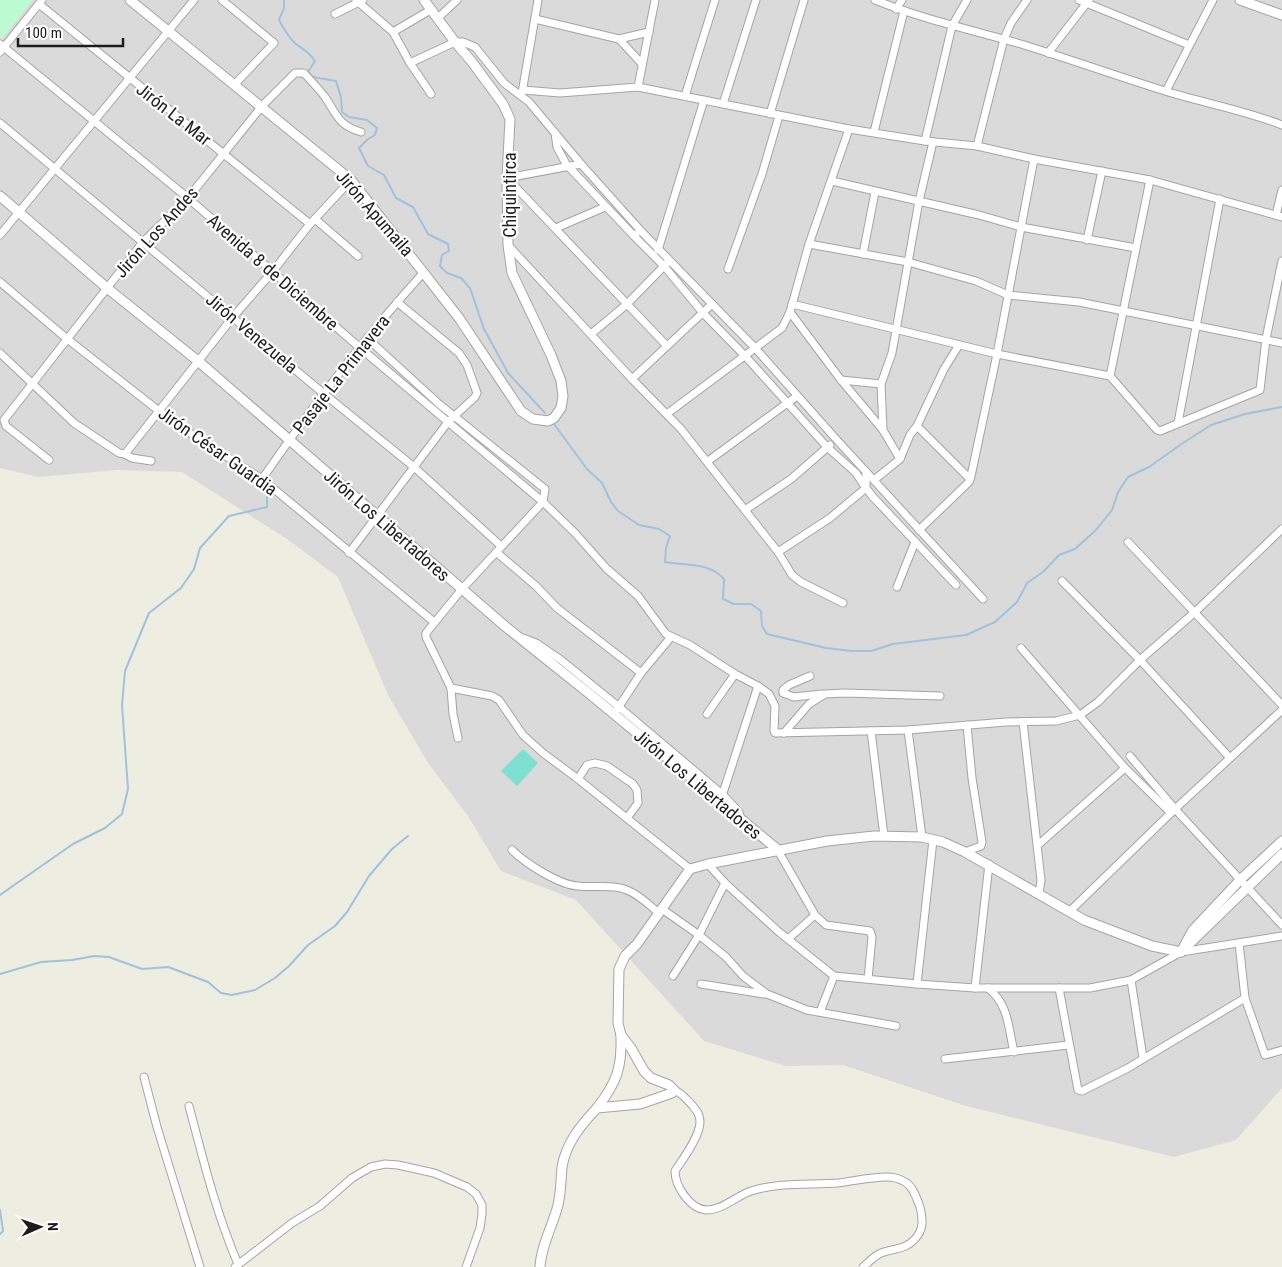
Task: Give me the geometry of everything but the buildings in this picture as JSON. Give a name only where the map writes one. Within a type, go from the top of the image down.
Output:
[{"type":"street","name":"Jirón Apumaila","points":[[130,0],[351,180],[459,318],[521,412],[533,419],[548,421],[554,418],[560,408]]},
{"type":"street","points":[[0,235],[95,121],[167,30],[194,0]]},
{"type":"street","points":[[222,0],[274,43],[235,84]]},
{"type":"street","name":"Chiquintirca","points":[[424,0],[472,62],[498,98],[510,119],[507,178],[508,245],[512,272],[551,354],[561,381],[563,396],[560,408]]},
{"type":"street","points":[[438,18],[457,0]]},
{"type":"street","points":[[522,93],[538,0]]},
{"type":"street","points":[[638,87],[655,0]]},
{"type":"street","points":[[685,96],[715,0]]},
{"type":"street","points":[[722,104],[756,0]]},
{"type":"street","points":[[770,114],[804,0]]},
{"type":"street","points":[[875,0],[896,9],[1048,53],[1166,91],[1262,116],[1282,125]]},
{"type":"street","points":[[896,9],[902,0]]},
{"type":"street","points":[[883,430],[881,384],[892,353],[897,329],[929,141],[952,26],[967,0]]},
{"type":"street","points":[[977,146],[1004,40],[1011,23],[1027,0]]},
{"type":"street","points":[[1166,91],[1213,0]]},
{"type":"street","points":[[1240,0],[1282,15]]},
{"type":"street","points":[[336,14],[359,1],[393,32],[430,94]]},
{"type":"street","points":[[1048,53],[1085,1],[1189,45]]},
{"type":"street","points":[[1,48],[41,2]]},
{"type":"street","name":"Jirón La Mar","points":[[41,2],[129,78],[358,256]]},
{"type":"street","points":[[393,32],[432,9]]},
{"type":"street","points":[[874,132],[904,11]]},
{"type":"street","points":[[535,19],[619,39],[648,32]]},
{"type":"street","points":[[619,39],[642,64]]},
{"type":"street","points":[[410,63],[455,42],[468,43],[475,47],[504,83],[522,93],[637,233],[666,263],[712,304],[756,349],[983,599]]},
{"type":"street","name":"Avenida 8 de Diciembre","points":[[1,48],[95,121],[188,198],[359,347],[543,502],[575,533],[606,568],[638,596],[666,634],[671,637]]},
{"type":"street","name":"Jirón Los Andes","points":[[49,460],[6,426],[4,420],[66,338],[143,242],[188,198],[262,106],[295,73],[304,73],[325,98],[340,122],[347,127],[361,132]]},
{"type":"street","points":[[522,93],[560,93],[638,87],[848,129],[977,146],[1150,180],[1279,216],[1282,190]]},
{"type":"street","points":[[658,250],[704,100]]},
{"type":"street","points":[[728,269],[762,174],[779,116]]},
{"type":"street","name":"Jirón Venezuela","points":[[0,123],[323,394],[414,467],[557,608],[641,673]]},
{"type":"street","points":[[668,414],[782,328],[791,308],[808,244],[832,181],[848,129]]},
{"type":"street","points":[[555,133],[557,147],[568,166],[605,207],[658,250],[703,313],[788,402],[827,447],[856,473],[884,510],[956,585]]},
{"type":"street","points":[[919,530],[970,479],[997,354],[1034,158]]},
{"type":"street","points":[[507,178],[581,164]]},
{"type":"street","points":[[1087,240],[1102,171]]},
{"type":"street","points":[[507,178],[667,346]]},
{"type":"street","points":[[122,453],[159,411],[233,317],[312,222],[351,180]]},
{"type":"street","points":[[1110,376],[1150,180]]},
{"type":"street","points":[[832,181],[1000,220],[1021,227],[1136,248]]},
{"type":"street","points":[[863,254],[875,192]]},
{"type":"street","name":"Jirón Los Libertadores","points":[[0,196],[17,213],[106,288],[198,361],[516,635],[616,710],[721,799],[742,821],[777,849]]},
{"type":"street","points":[[1178,423],[1220,199]]},
{"type":"street","points":[[556,228],[605,207]]},
{"type":"street","points":[[808,244],[908,262],[976,281],[1008,295],[1079,302],[1282,343]]},
{"type":"street","points":[[508,245],[632,379],[668,414],[708,461],[728,490],[778,552],[792,575],[801,582],[843,603]]},
{"type":"street","points":[[791,308],[897,329],[997,354],[1110,376],[1158,431],[1162,431],[1260,390],[1266,339],[1282,261]]},
{"type":"street","points":[[591,334],[626,304],[666,263]]},
{"type":"street","name":"Pasaje La Primavera","points":[[262,479],[359,347],[424,272]]},
{"type":"street","name":"Jirón César Guardia","points":[[0,282],[66,338],[159,411],[197,438],[262,479],[434,622]]},
{"type":"street","points":[[350,553],[448,422],[477,394],[467,365],[459,353],[397,302]]},
{"type":"street","points":[[632,379],[712,304]]},
{"type":"street","points":[[791,308],[841,380],[883,430],[900,459]]},
{"type":"street","points":[[367,338],[440,404],[544,487],[543,502],[462,589],[426,632],[426,637],[451,688],[453,714],[458,738]]},
{"type":"street","points":[[874,480],[900,459],[910,435],[917,426],[944,369],[959,345]]},
{"type":"street","points":[[0,353],[32,385],[74,422],[122,453],[132,458],[151,461]]},
{"type":"street","points":[[841,380],[881,384]]},
{"type":"street","points":[[708,461],[797,396]]},
{"type":"street","points":[[917,426],[970,479]]},
{"type":"street","points":[[745,510],[791,479],[836,439]]},
{"type":"street","points":[[866,472],[866,488]]},
{"type":"street","points":[[778,552],[830,518],[866,488]]},
{"type":"street","points":[[616,710],[641,673],[671,637],[690,645],[769,694],[776,706],[774,731],[776,733],[908,730],[1056,721],[1080,715],[1098,702],[1140,660],[1195,612],[1282,529]]},
{"type":"street","points":[[897,587],[915,542]]},
{"type":"street","points":[[1128,542],[1282,705]]},
{"type":"street","points":[[1062,582],[1140,660],[1230,758]]},
{"type":"street","points":[[1022,648],[1125,768],[1173,811],[1241,879],[1247,888],[1282,925]]},
{"type":"street","points":[[707,714],[735,674]]},
{"type":"street","points":[[810,676],[788,685],[783,690],[783,694],[794,696],[845,692],[940,696]]},
{"type":"street","points":[[721,799],[758,686]]},
{"type":"street","points":[[451,688],[492,696],[499,700],[522,735],[690,869]]},
{"type":"street","points":[[784,734],[809,704],[825,694]]},
{"type":"street","points":[[1070,912],[1173,811],[1282,710]]},
{"type":"street","points":[[1023,722],[1038,845],[1041,880],[1039,894]]},
{"type":"street","points":[[966,852],[981,846],[982,842],[972,778],[967,725]]},
{"type":"street","points":[[908,730],[922,837]]},
{"type":"street","points":[[871,731],[884,836]]},
{"type":"street","points":[[1130,756],[1173,811]]},
{"type":"street","points":[[578,779],[587,766],[595,763],[607,766],[634,784],[637,790],[638,802],[627,818]]},
{"type":"street","points":[[1038,845],[1125,768]]},
{"type":"street","points":[[540,1267],[540,1257],[558,1204],[564,1156],[571,1140],[607,1096],[620,1069],[622,1057],[621,1035],[618,1024],[620,1008],[619,969],[625,956],[637,944],[690,869],[777,849],[827,841],[884,836],[922,837],[943,842],[966,852],[1084,920],[1152,946],[1181,952],[1282,936]]},
{"type":"street","points":[[917,984],[933,840]]},
{"type":"street","points":[[1181,952],[1193,930],[1241,879],[1282,840]]},
{"type":"street","points":[[777,849],[815,915],[826,925],[870,931],[872,937],[868,979]]},
{"type":"street","points":[[512,850],[523,861],[563,882],[578,886],[608,886],[624,889],[640,898],[698,934],[726,957],[743,976],[767,994]]},
{"type":"street","points":[[708,864],[725,883],[788,939],[834,976],[975,988],[1090,988],[1131,980],[1181,952],[1282,854]]},
{"type":"street","points":[[1262,859],[1269,866]]},
{"type":"street","points":[[975,988],[989,864]]},
{"type":"street","points":[[673,976],[725,883]]},
{"type":"street","points":[[788,939],[815,915]]},
{"type":"street","points":[[1239,943],[1245,998],[1266,1055],[1282,1050]]},
{"type":"street","points":[[820,1012],[834,976]]},
{"type":"street","points":[[1131,980],[1143,1058]]},
{"type":"street","points":[[701,984],[767,994],[806,1010],[896,1026]]},
{"type":"street","points":[[987,988],[1002,1003],[1014,1052]]},
{"type":"street","points":[[1059,988],[1068,1045],[1078,1090],[1082,1091],[1128,1068],[1245,998]]},
{"type":"street","points":[[621,1035],[644,1071],[651,1078],[668,1085],[683,1095],[696,1110],[700,1118],[697,1133],[675,1171],[676,1183],[693,1205],[698,1208],[706,1210],[721,1207],[749,1192],[775,1185],[838,1183],[889,1176],[907,1182],[922,1213],[923,1226],[921,1232],[909,1245],[881,1253],[864,1267]]},
{"type":"street","points":[[945,1059],[1068,1045]]},
{"type":"street","points":[[144,1077],[157,1128],[200,1267]]},
{"type":"street","points":[[597,1108],[640,1104],[672,1093],[674,1090]]},
{"type":"street","points":[[189,1106],[209,1184],[237,1266],[296,1220],[320,1206],[352,1178],[371,1167],[385,1164],[434,1173],[467,1187],[476,1194],[482,1205],[482,1214],[480,1228],[466,1267]]},
{"type":"shaded area","points":[[0,0],[1282,0],[1282,1088],[1236,1140],[1174,1157],[966,1106],[843,1065],[786,1066],[704,1041],[576,900],[501,871],[468,816],[428,763],[388,695],[338,577],[287,539],[182,472],[117,470],[38,477],[0,468]]},
{"type":"shaded area","points":[[523,749],[538,763],[517,786],[501,771]]},
{"type":"green space","points":[[0,0],[33,0],[2,39],[0,37]]},
{"type":"waterway","points":[[284,0],[284,8],[279,20],[291,39],[315,61],[308,72],[313,77],[336,81],[341,97],[342,112],[349,117],[367,120],[377,128],[375,135],[359,148],[368,166],[384,175],[396,198],[413,207],[428,234],[448,244],[449,251],[442,255],[440,266],[447,273],[461,278],[470,288],[484,329],[508,373],[545,413]]},
{"type":"waterway","points":[[554,424],[587,469],[602,483],[611,502],[618,511],[639,525],[659,529],[670,536],[666,548],[665,562],[704,567],[718,574],[724,579],[723,599],[734,604],[751,604],[761,611],[762,626],[767,634],[826,648],[871,651],[893,644],[966,635],[995,622],[1017,602],[1027,583],[1043,572],[1059,555],[1075,549],[1096,530],[1112,510],[1118,492],[1128,477],[1149,467],[1211,425],[1245,414],[1282,407]]},
{"type":"waterway","points":[[0,895],[73,844],[105,828],[122,814],[128,789],[122,705],[125,671],[149,613],[181,588],[194,569],[200,548],[229,516],[267,507],[267,493]]},
{"type":"waterway","points":[[0,974],[41,962],[94,956],[109,957],[142,969],[168,967],[208,982],[221,993],[232,995],[255,990],[275,978],[308,945],[335,926],[347,912],[369,876],[392,849],[408,836]]},
{"type":"waterway","points":[[0,1210],[3,1231],[0,1234]]}]
